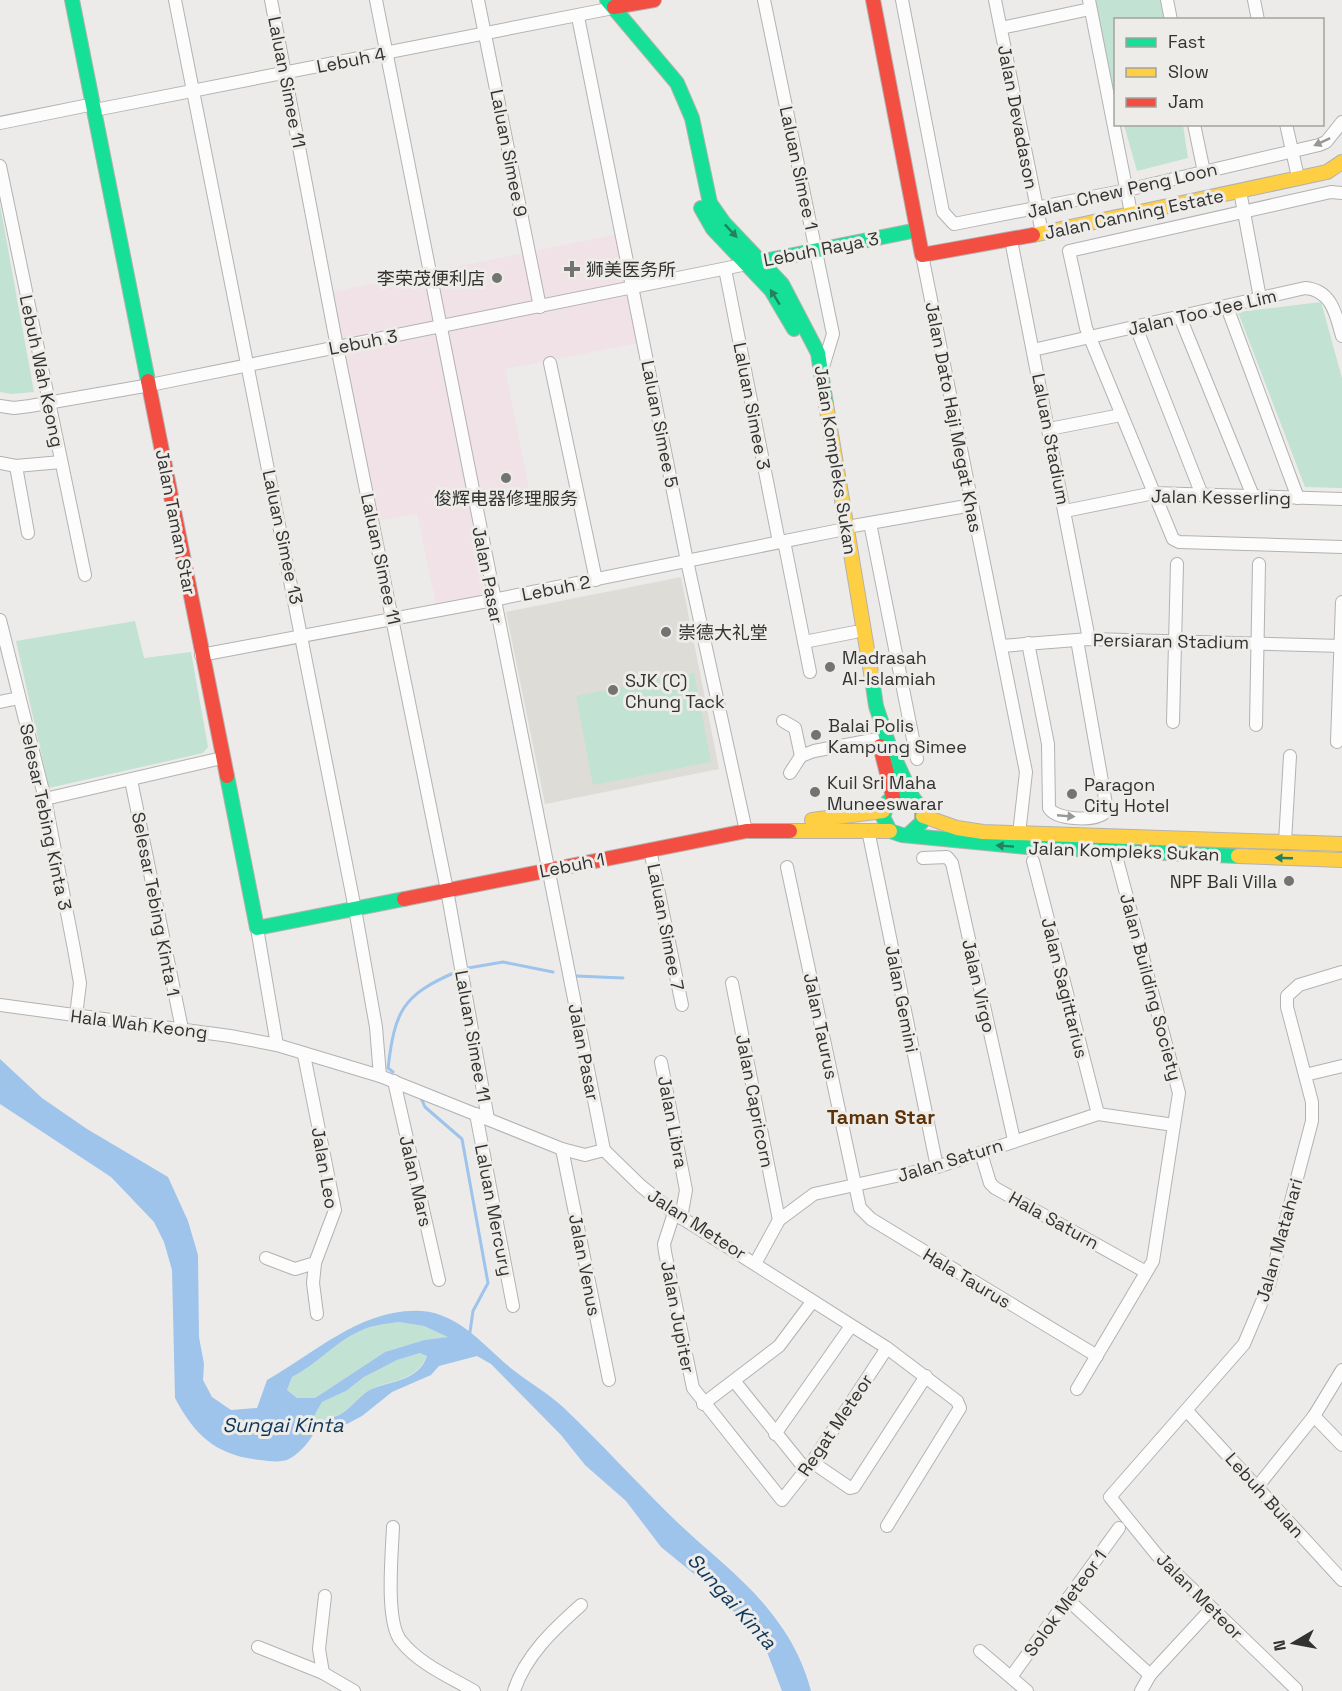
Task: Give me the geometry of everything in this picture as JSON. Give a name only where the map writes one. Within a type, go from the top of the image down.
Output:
[{"type":"street","name":"Jalan Taman Star","points":[[72,0],[257,928],[277,1045]]},
{"type":"street","name":"Laluan Simee 13","points":[[176,0],[355,909],[376,1027],[380,1076]]},
{"type":"street","name":"Laluan Simee 11","points":[[271,0],[337,347],[447,890],[488,1119]]},
{"type":"street","name":"Jalan Pasar","points":[[376,0],[493,600],[604,1150]]},
{"type":"street","name":"Laluan Simee 9","points":[[478,0],[540,307]]},
{"type":"street","name":"Lebuh 4","points":[[0,123],[194,90],[578,17],[607,4],[654,0]]},
{"type":"street","name":"Laluan Simee 1","points":[[764,0],[833,334],[822,370]]},
{"type":"street","name":"Jalan Dato Haji Megat Khas","points":[[873,0],[1026,772],[1019,834]]},
{"type":"street","name":"Jalan Chew Peng Loon","points":[[902,0],[943,212],[950,222],[959,224],[1127,190],[1326,142],[1342,122]]},
{"type":"street","name":"Jalan Devadason","points":[[995,0],[1042,233]]},
{"type":"street","points":[[1167,0],[1171,18]]},
{"type":"street","points":[[1255,0],[1258,18]]},
{"type":"street","name":"Jalan Kompleks Sukan","points":[[607,4],[674,89],[685,113],[700,205],[713,229],[782,284],[810,337],[822,370],[855,632],[893,797]]},
{"type":"street","points":[[1001,28],[1090,4],[1114,125]]},
{"type":"street","name":"Laluan Simee 5","points":[[578,17],[687,561],[746,831]]},
{"type":"street","points":[[1114,126],[1131,213]]},
{"type":"street","points":[[1194,126],[1204,172]]},
{"type":"street","points":[[1287,126],[1298,177]]},
{"type":"street","name":"Jalan Canning Estate","points":[[922,255],[1011,240],[1327,172],[1342,162]]},
{"type":"street","name":"Lebuh Wah Keong","points":[[0,166],[3,194],[85,575]]},
{"type":"street","points":[[1327,172],[1342,174]]},
{"type":"street","points":[[1240,191],[1242,213],[1260,298]]},
{"type":"street","points":[[1069,251],[1331,192],[1342,192]]},
{"type":"street","points":[[1065,228],[1091,338],[1172,536],[1177,542],[1342,547]]},
{"type":"street","name":"Lebuh Raya 3","points":[[725,269],[917,231]]},
{"type":"street","name":"Laluan Stadium","points":[[1011,240],[1065,512],[1106,804],[1103,814],[1094,818],[1059,816],[1051,812],[1048,804],[1049,770]]},
{"type":"street","name":"Jalan Kompleks Sukan","points":[[754,263],[810,356],[818,384],[876,706],[887,741],[923,816],[957,828],[1019,834],[1342,844]]},
{"type":"street","name":"Lebuh 3","points":[[0,406],[14,408],[150,385],[725,269]]},
{"type":"street","name":"Laluan Simee 3","points":[[725,269],[810,672]]},
{"type":"street","name":"Jalan Too Jee Lim","points":[[1033,350],[1305,288],[1317,290],[1333,305],[1342,336]]},
{"type":"street","points":[[1227,306],[1298,498]]},
{"type":"street","points":[[1180,317],[1253,496]]},
{"type":"street","points":[[1136,327],[1202,495]]},
{"type":"street","points":[[550,363],[596,580]]},
{"type":"street","points":[[1049,429],[1121,415]]},
{"type":"street","points":[[0,464],[16,466],[61,462]]},
{"type":"street","points":[[16,466],[28,533]]},
{"type":"street","name":"Jalan Kesserling","points":[[1065,512],[1154,493],[1342,499]]},
{"type":"street","name":"Lebuh 2","points":[[201,655],[596,580],[843,528],[972,505]]},
{"type":"street","points":[[870,523],[917,759]]},
{"type":"street","points":[[1173,722],[1177,564]]},
{"type":"street","points":[[1256,725],[1259,564]]},
{"type":"street","points":[[1337,741],[1342,602]]},
{"type":"street","name":"Selesar Tebing Kinta 3","points":[[0,620],[45,800],[80,983],[76,1016]]},
{"type":"street","points":[[804,642],[855,632]]},
{"type":"street","name":"Persiaran Stadium","points":[[1001,646],[1083,640],[1175,640],[1341,646]]},
{"type":"street","points":[[1026,772],[1049,770],[1047,744],[1028,643]]},
{"type":"street","points":[[0,702],[20,698]]},
{"type":"street","points":[[783,721],[795,728],[801,756]]},
{"type":"street","points":[[790,773],[801,756],[814,751],[878,739]]},
{"type":"street","points":[[1285,842],[1290,756]]},
{"type":"street","points":[[45,800],[222,758]]},
{"type":"street","name":"Selesar Tebing Kinta 1","points":[[131,780],[182,1029]]},
{"type":"street","points":[[890,831],[884,822],[883,811],[893,797],[900,795],[913,798]]},
{"type":"street","points":[[746,831],[794,821],[883,811]]},
{"type":"street","points":[[908,835],[918,828],[923,816]]},
{"type":"street","name":"Jalan Gemini","points":[[868,830],[937,1167]]},
{"type":"street","name":"Lebuh 1","points":[[257,928],[746,831],[890,831]]},
{"type":"street","name":"Jalan Kompleks Sukan","points":[[890,831],[979,844],[1115,852],[1342,860]]},
{"type":"street","name":"Laluan Simee 7","points":[[650,850],[682,1005]]},
{"type":"street","name":"Jalan Building Society","points":[[1077,1389],[1153,1261],[1179,1093],[1115,852]]},
{"type":"street","name":"Jalan Virgo","points":[[923,858],[947,857],[952,863],[1014,1140]]},
{"type":"street","name":"Jalan Sagittarius","points":[[1033,861],[1098,1114]]},
{"type":"street","name":"Jalan Taurus","points":[[788,867],[854,1186]]},
{"type":"street","name":"Jalan Matahari","points":[[1110,1497],[1244,1344],[1269,1286],[1312,1121],[1312,1102],[1287,1007],[1287,996],[1299,985],[1342,972]]},
{"type":"street","name":"Jalan Capricorn","points":[[732,983],[778,1220]]},
{"type":"street","name":"Hala Wah Keong","points":[[0,1005],[182,1029],[277,1045]]},
{"type":"street","points":[[277,1045],[380,1076],[562,1149],[585,1155],[604,1150]]},
{"type":"street","name":"Jalan Leo","points":[[304,1055],[335,1210],[315,1263],[313,1293],[317,1314]]},
{"type":"street","name":"Jalan Libra","points":[[661,1062],[686,1190],[678,1215]]},
{"type":"street","points":[[1305,1075],[1342,1066]]},
{"type":"street","name":"Jalan Mars","points":[[394,1082],[439,1280]]},
{"type":"street","name":"Laluan Mercury","points":[[476,1114],[513,1306]]},
{"type":"street","name":"Jalan Saturn","points":[[756,1262],[778,1220],[814,1194],[937,1167],[1098,1114],[1174,1125]]},
{"type":"street","name":"Jalan Venus","points":[[562,1149],[609,1380]]},
{"type":"street","name":"Jalan Meteor","points":[[604,1150],[641,1186],[678,1215],[756,1262],[812,1302],[887,1348],[957,1401],[960,1408],[887,1526]]},
{"type":"street","name":"Hala Saturn","points":[[981,1153],[990,1183],[995,1188],[1146,1272]]},
{"type":"street","name":"Hala Taurus","points":[[854,1186],[861,1208],[871,1219],[1097,1356]]},
{"type":"street","name":"Jalan Jupiter","points":[[678,1215],[664,1244],[689,1376],[703,1404],[782,1500]]},
{"type":"street","points":[[266,1258],[275,1264],[296,1269],[315,1263]]},
{"type":"street","points":[[703,1404],[735,1382],[779,1346],[812,1302]]},
{"type":"street","points":[[775,1434],[851,1326]]},
{"type":"street","name":"Regat Meteor","points":[[782,1500],[809,1466],[887,1348]]},
{"type":"street","points":[[1258,1486],[1314,1416],[1342,1370]]},
{"type":"street","points":[[735,1382],[775,1434],[809,1466],[850,1488],[854,1487],[926,1376]]},
{"type":"street","name":"Lebuh Bulan","points":[[1187,1411],[1342,1580]]},
{"type":"street","points":[[1314,1416],[1342,1445]]},
{"type":"street","name":"Jalan Meteor","points":[[1110,1497],[1157,1555],[1296,1689]]},
{"type":"street","points":[[393,1527],[392,1609],[400,1640],[422,1660],[474,1691]]},
{"type":"street","name":"Solok Meteor 1","points":[[1011,1677],[1119,1528]]},
{"type":"street","points":[[323,1673],[319,1649],[326,1596]]},
{"type":"street","points":[[1067,1599],[1150,1675]]},
{"type":"street","points":[[514,1691],[519,1676],[552,1630],[581,1605]]},
{"type":"street","points":[[1141,1691],[1150,1675],[1211,1609]]},
{"type":"street","points":[[258,1647],[323,1673],[354,1691]]},
{"type":"street","points":[[980,1651],[1027,1691]]},
{"type":"shaded area","points":[[622,233],[642,342],[505,369],[531,499],[475,508],[492,599],[437,610],[417,513],[372,522],[327,293]]},
{"type":"shaded area","name":"SJK (C) Chung Tack","points":[[681,577],[719,769],[545,804],[506,612]]},
{"type":"green space","points":[[1090,0],[1165,0],[1168,18],[1114,18],[1114,90]]},
{"type":"green space","points":[[1124,126],[1183,126],[1188,158],[1137,171]]},
{"type":"green space","points":[[0,205],[34,392],[11,394],[0,392]]},
{"type":"green space","points":[[1321,302],[1342,378],[1342,488],[1305,487],[1238,312]]},
{"type":"green space","points":[[135,621],[144,658],[191,652],[208,747],[203,753],[49,788],[16,641]]},
{"type":"green space","points":[[694,673],[711,762],[593,785],[576,696]]},
{"type":"green space","points":[[399,1322],[424,1326],[449,1337],[424,1340],[385,1352],[315,1398],[297,1398],[287,1390],[292,1377],[349,1337],[378,1325]]},
{"type":"green space","points":[[420,1353],[427,1355],[416,1371],[409,1376],[376,1387],[342,1413],[315,1422],[313,1418],[322,1402],[346,1391],[364,1377],[397,1360]]},
{"type":"water","name":"Sungai Kinta","points":[[0,1059],[42,1098],[87,1129],[168,1177],[188,1221],[198,1255],[199,1337],[204,1364],[203,1380],[212,1397],[231,1410],[257,1408],[267,1380],[360,1324],[380,1316],[400,1312],[422,1311],[448,1318],[471,1333],[512,1369],[563,1407],[675,1520],[755,1594],[789,1638],[802,1664],[811,1691],[782,1691],[767,1652],[738,1616],[704,1582],[661,1547],[626,1501],[585,1465],[561,1435],[491,1364],[477,1356],[439,1366],[431,1375],[392,1392],[362,1416],[345,1425],[317,1429],[301,1450],[286,1460],[245,1458],[220,1449],[209,1442],[191,1423],[175,1398],[172,1270],[164,1242],[154,1222],[111,1177],[0,1104]],"holes":[[[399,1322],[424,1326],[448,1337],[424,1340],[385,1352],[315,1398],[297,1398],[287,1390],[292,1377],[349,1337],[368,1328]],[[420,1353],[427,1356],[423,1365],[410,1376],[368,1391],[339,1415],[316,1422],[313,1418],[322,1402],[346,1391],[364,1377],[397,1360]]]},
{"type":"waterway","points":[[468,968],[503,962],[553,972]]},
{"type":"waterway","points":[[393,1072],[388,1068],[391,1048],[398,1019],[404,1007],[424,989],[456,972]]},
{"type":"waterway","points":[[576,976],[623,978]]},
{"type":"waterway","points":[[421,1098],[425,1107],[462,1139],[488,1283],[473,1311],[470,1332]]},
{"type":"traffic: fast","points":[[72,0],[148,381]]},
{"type":"traffic: fast","points":[[607,0],[677,83],[692,118],[710,203],[724,223],[782,284],[818,353],[826,404]]},
{"type":"traffic: fast","points":[[701,208],[713,229],[771,290],[794,329]]},
{"type":"traffic: fast","points":[[754,263],[917,230]]},
{"type":"traffic: fast","points":[[872,679],[876,706],[890,748],[913,798],[922,809],[922,822],[908,835]]},
{"type":"traffic: fast","points":[[227,776],[257,928],[404,899]]},
{"type":"traffic: fast","points":[[902,795],[888,801],[883,817],[890,831],[902,835],[1027,847],[1238,856]]},
{"type":"traffic: slow","points":[[1033,235],[1327,172],[1342,162]]},
{"type":"traffic: slow","points":[[826,404],[872,679]]},
{"type":"traffic: slow","points":[[812,820],[883,811]]},
{"type":"traffic: slow","points":[[923,816],[957,828],[983,832],[1342,844]]},
{"type":"traffic: slow","points":[[790,831],[890,831]]},
{"type":"traffic: slow","points":[[1238,856],[1342,860]]},
{"type":"traffic: jam","points":[[614,7],[654,0]]},
{"type":"traffic: jam","points":[[873,0],[922,255],[1033,235]]},
{"type":"traffic: jam","points":[[148,381],[227,776]]},
{"type":"traffic: jam","points":[[880,746],[893,797]]},
{"type":"traffic: jam","points":[[404,899],[746,831],[790,831]]},
{"type":"place","name":"狮美医务所","points":[[572,269]]},
{"type":"place","name":"李荣茂便利店","points":[[497,278]]},
{"type":"place","name":"俊辉电器修理服务","points":[[506,478]]},
{"type":"place","name":"崇德大礼堂","points":[[666,632]]},
{"type":"place","name":"Madrasah Al-Islamiah","points":[[830,667]]},
{"type":"place","name":"SJK (C) Chung Tack","points":[[613,690]]},
{"type":"place","name":"Balai Polis Kampung Simee","points":[[816,735]]},
{"type":"place","name":"Kuil Sri Maha Muneeswarar","points":[[815,792]]},
{"type":"place","name":"Paragon City Hotel","points":[[1072,794]]},
{"type":"place","name":"NPF Bali Villa","points":[[1289,881]]},
{"type":"district","name":"Taman Star","points":[[881,1117]]}]
